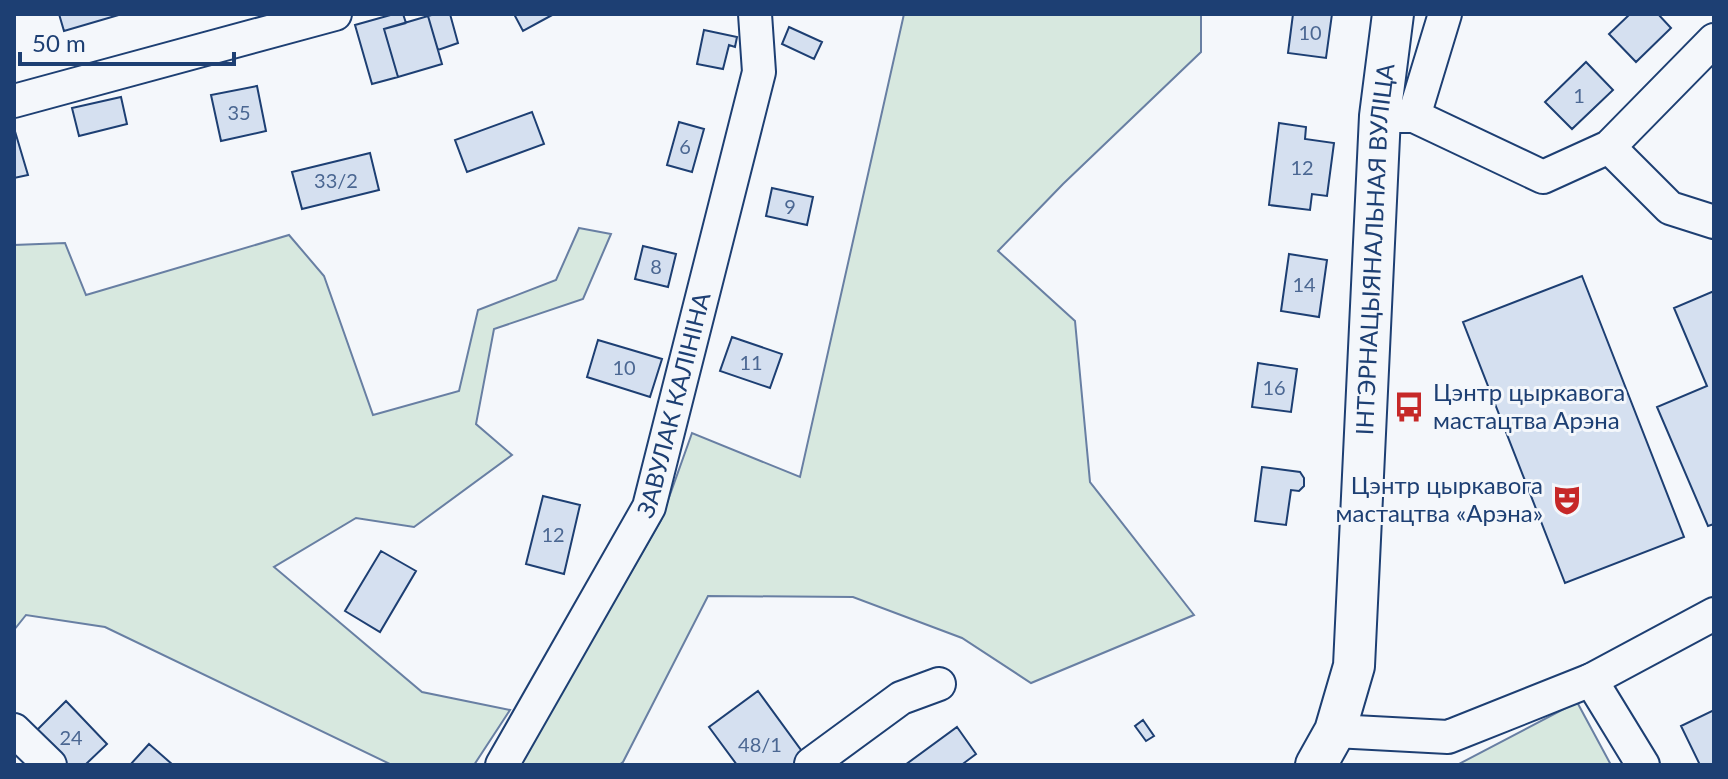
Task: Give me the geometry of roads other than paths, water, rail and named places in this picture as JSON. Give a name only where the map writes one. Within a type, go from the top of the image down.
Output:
[{"type":"main road","name":"ІНТЭРНАЦЫЯНАЛЬНАЯ ВУЛІЦА","points":[[1316,765],[1335,731],[1354,666],[1397,116],[1393,14]]},
{"type":"street","points":[[14,101],[335,14]]},
{"type":"street","name":"ЗАВУЛАК КАЛІНІНА","points":[[502,765],[649,507],[759,72],[755,14]]},
{"type":"street","points":[[1445,14],[1397,116],[1543,177],[1609,147],[1714,40]]},
{"type":"street","points":[[1609,147],[1670,208],[1714,222]]},
{"type":"street","points":[[1335,731],[1448,737],[1591,680],[1714,614]]},
{"type":"street","points":[[1591,680],[1643,765]]},
{"type":"street","points":[[811,764],[901,698],[939,684]]},
{"type":"street","points":[[14,730],[50,765]]},
{"type":"place","name":"Цэнтр цыркавога мастацтва Арэна","points":[[1409,407]]},
{"type":"place","name":"Цэнтр цыркавога мастацтва «Арэна»","points":[[1567,500]]}]
